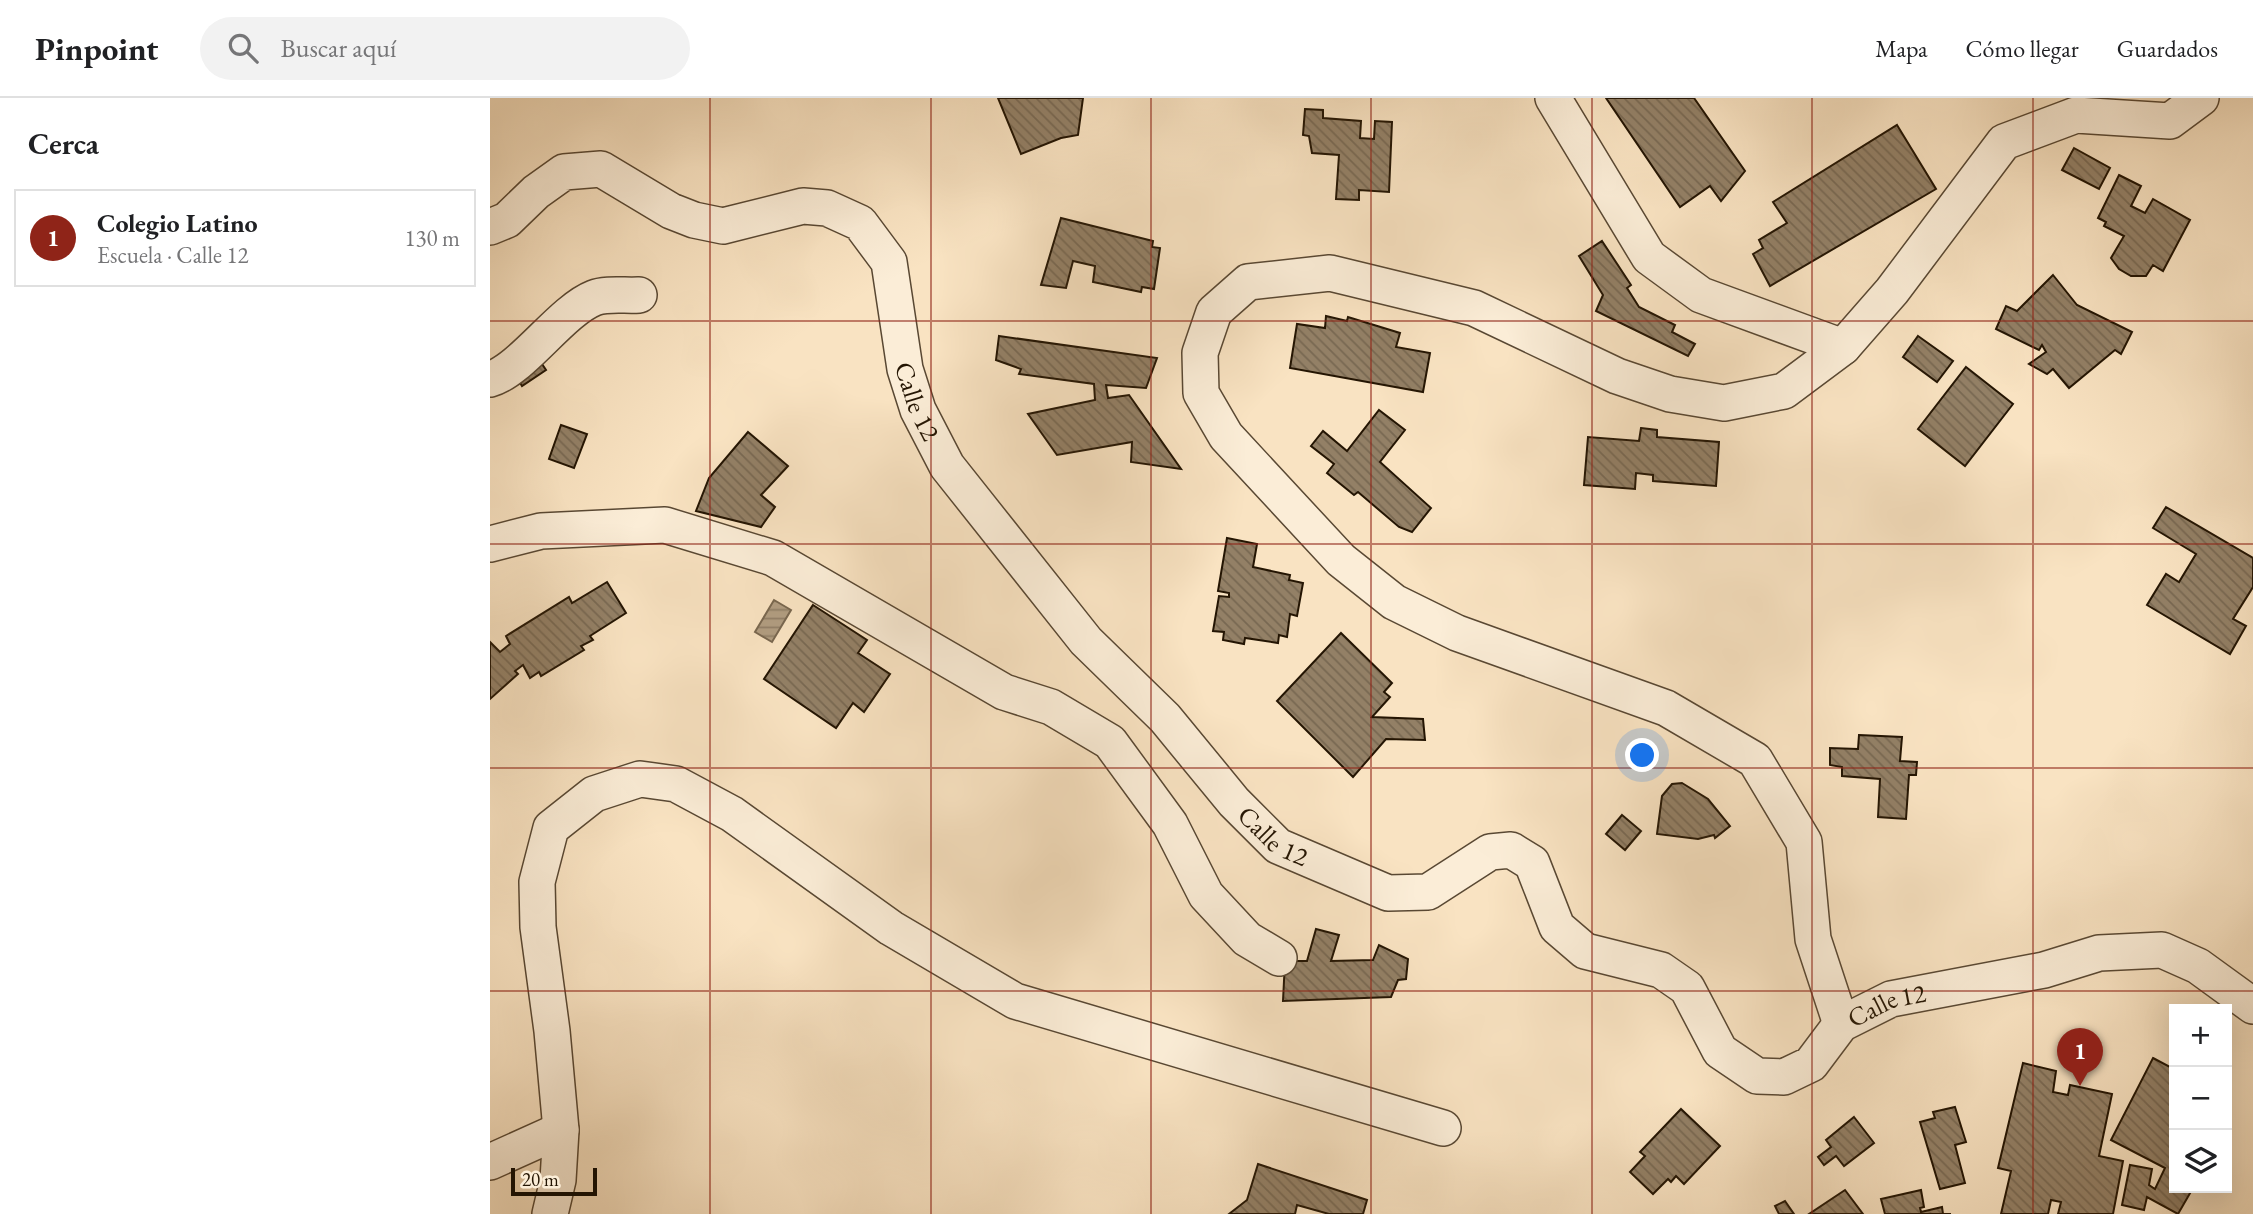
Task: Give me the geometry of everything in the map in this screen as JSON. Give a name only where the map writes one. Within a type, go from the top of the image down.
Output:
[{"type":"street","points":[[1553,98],[1649,257],[1702,295],[1843,347]]},
{"type":"street","points":[[1841,1024],[1813,939],[1804,842],[1755,760],[1666,708],[1457,633],[1394,602],[1341,559],[1226,436],[1200,393],[1200,353],[1214,312],[1248,282],[1331,273],[1474,308],[1617,376],[1670,394],[1724,403],[1784,391],[1843,347],[1892,291],[2004,142],[2076,115],[2170,121],[2201,98]]},
{"type":"street","name":"Calle 12","points":[[490,227],[507,219],[536,192],[564,173],[601,169],[671,211],[694,220],[723,226],[803,206],[827,208],[860,223],[888,262],[905,369],[918,410],[947,466],[1086,641],[1165,718],[1234,802],[1278,846],[1388,893],[1428,892],[1490,852],[1511,850],[1532,863],[1557,927],[1585,951],[1661,970],[1687,988],[1720,1051],[1757,1076],[1784,1077],[1811,1064],[1841,1024],[1891,999],[2044,970],[2099,953],[2162,950],[2198,966],[2253,1006]]},
{"type":"street","points":[[490,379],[500,377],[545,336],[595,297],[639,295]]},
{"type":"street","points":[[490,544],[541,531],[665,525],[773,558],[1003,692],[1051,707],[1110,742],[1170,824],[1206,895],[1247,939],[1279,958]]},
{"type":"street","points":[[550,1214],[558,1180],[561,1130],[552,1031],[538,927],[537,882],[551,828],[594,793],[640,779],[676,784],[732,814],[891,928],[1015,1001],[1215,1058],[1443,1128]]},
{"type":"street","points":[[490,1163],[561,1130]]},
{"type":"shaded area","points":[[774,600],[791,610],[772,642],[755,632]]},
{"type":"building","points":[[998,98],[1083,98],[1078,135],[1061,138],[1021,154]]},
{"type":"building","points":[[1606,98],[1694,98],[1745,171],[1721,201],[1710,186],[1680,207]]},
{"type":"building","points":[[1305,109],[1323,110],[1323,118],[1361,121],[1360,138],[1374,139],[1375,121],[1392,122],[1389,192],[1359,190],[1359,200],[1336,199],[1339,155],[1312,153],[1309,136],[1303,135]]},
{"type":"building","points":[[1897,125],[1936,189],[1770,286],[1753,254],[1763,248],[1759,240],[1787,223],[1773,202]]},
{"type":"building","points":[[2074,148],[2110,168],[2099,189],[2062,170]]},
{"type":"building","points":[[2119,175],[2141,186],[2131,206],[2145,213],[2153,199],[2190,220],[2163,271],[2153,265],[2146,276],[2131,276],[2119,269],[2111,258],[2124,236],[2104,226],[2106,222],[2098,218]]},
{"type":"building","points":[[1061,218],[1153,241],[1152,247],[1160,248],[1154,289],[1142,287],[1141,292],[1093,282],[1095,266],[1073,261],[1066,288],[1041,285]]},
{"type":"building","points":[[1602,241],[1631,285],[1627,288],[1639,307],[1675,325],[1672,332],[1695,344],[1688,356],[1596,311],[1603,295],[1579,256]]},
{"type":"building","points":[[2053,275],[2077,305],[2132,332],[2121,354],[2115,350],[2069,388],[2053,369],[2047,374],[2029,364],[2046,352],[2042,345],[2039,350],[1996,329],[2006,306],[2017,311]]},
{"type":"building","points":[[1326,316],[1347,321],[1348,317],[1400,333],[1396,347],[1430,353],[1423,392],[1290,368],[1297,324],[1325,328]]},
{"type":"building","points":[[999,336],[1157,358],[1146,388],[1106,385],[1108,398],[1129,395],[1181,469],[1131,462],[1132,442],[1057,455],[1028,414],[1095,400],[1094,384],[1019,374],[1021,369],[996,360]]},
{"type":"building","points":[[1918,336],[1953,361],[1937,382],[1903,357]]},
{"type":"building","points":[[538,358],[546,370],[522,386],[515,374]]},
{"type":"building","points":[[1966,367],[2013,404],[1965,466],[1918,429]]},
{"type":"building","points":[[1379,410],[1405,430],[1380,462],[1431,508],[1412,532],[1399,527],[1358,492],[1354,495],[1327,473],[1334,464],[1311,446],[1323,431],[1347,451]]},
{"type":"building","points":[[561,425],[587,434],[574,468],[549,459]]},
{"type":"building","points":[[1641,428],[1657,430],[1657,437],[1719,442],[1716,486],[1653,481],[1653,475],[1636,473],[1635,489],[1584,485],[1588,437],[1639,441]]},
{"type":"building","points":[[748,432],[788,466],[761,495],[775,507],[761,527],[696,511],[709,478]]},
{"type":"building","points":[[2166,507],[2253,558],[2253,587],[2233,619],[2246,626],[2230,654],[2147,605],[2166,574],[2179,582],[2196,554],[2153,528]]},
{"type":"building","points":[[1227,538],[1257,544],[1253,567],[1290,575],[1289,580],[1303,583],[1297,616],[1290,614],[1287,637],[1279,635],[1278,643],[1245,638],[1244,644],[1223,640],[1224,632],[1213,631],[1219,596],[1229,597],[1229,593],[1218,591]]},
{"type":"building","points":[[607,582],[626,613],[590,636],[593,640],[581,646],[584,650],[541,676],[539,672],[530,678],[523,665],[515,671],[518,674],[490,699],[490,642],[500,652],[510,644],[506,636],[569,597],[572,603]]},
{"type":"building","points":[[813,605],[867,640],[858,653],[890,674],[864,712],[853,703],[836,728],[764,679]]},
{"type":"building","points":[[1341,633],[1392,683],[1384,692],[1390,697],[1372,717],[1423,719],[1425,740],[1386,739],[1353,777],[1277,701]]},
{"type":"building","points":[[1859,735],[1902,737],[1900,761],[1917,762],[1916,775],[1909,775],[1906,819],[1878,817],[1880,779],[1842,776],[1842,767],[1830,765],[1830,748],[1858,749]]},
{"type":"building","points":[[1682,783],[1708,799],[1730,826],[1715,838],[1714,835],[1698,839],[1657,834],[1662,796],[1672,784]]},
{"type":"building","points":[[1622,815],[1641,831],[1625,850],[1606,834]]},
{"type":"building","points":[[1316,929],[1339,935],[1331,961],[1373,960],[1379,945],[1408,959],[1406,979],[1398,980],[1391,997],[1283,1001],[1285,961],[1307,961]]},
{"type":"building","points":[[2153,1058],[2169,1066],[2169,1193],[2190,1193],[2178,1214],[2147,1197],[2144,1210],[2122,1205],[2130,1165],[2152,1169],[2149,1185],[2155,1189],[2165,1168],[2111,1140]]},
{"type":"building","points":[[2023,1063],[2056,1071],[2053,1092],[2068,1095],[2070,1085],[2112,1094],[2099,1156],[2123,1161],[2113,1214],[2058,1214],[2061,1202],[2051,1200],[2048,1214],[2001,1214],[2011,1171],[1998,1168]]},
{"type":"building","points":[[1955,1107],[1966,1142],[1955,1145],[1965,1183],[1940,1189],[1920,1122],[1935,1118],[1933,1112]]},
{"type":"building","points":[[1681,1109],[1720,1146],[1684,1184],[1676,1176],[1671,1182],[1668,1179],[1653,1194],[1630,1172],[1645,1156],[1640,1152]]},
{"type":"building","points":[[1854,1117],[1874,1143],[1844,1166],[1836,1156],[1824,1165],[1818,1157],[1831,1147],[1826,1140]]},
{"type":"building","points":[[1258,1164],[1367,1200],[1363,1214],[1329,1214],[1297,1205],[1295,1214],[1229,1214],[1247,1200]]},
{"type":"building","points":[[1845,1190],[1863,1214],[1809,1214]]},
{"type":"building","points":[[1921,1190],[1924,1207],[1920,1208],[1921,1212],[1942,1207],[1943,1214],[1885,1214],[1881,1199]]},
{"type":"building","points":[[1785,1201],[1794,1214],[1779,1214],[1775,1206]]},
{"type":"place","name":"Colegio Latino","points":[[2080,1086]]}]
